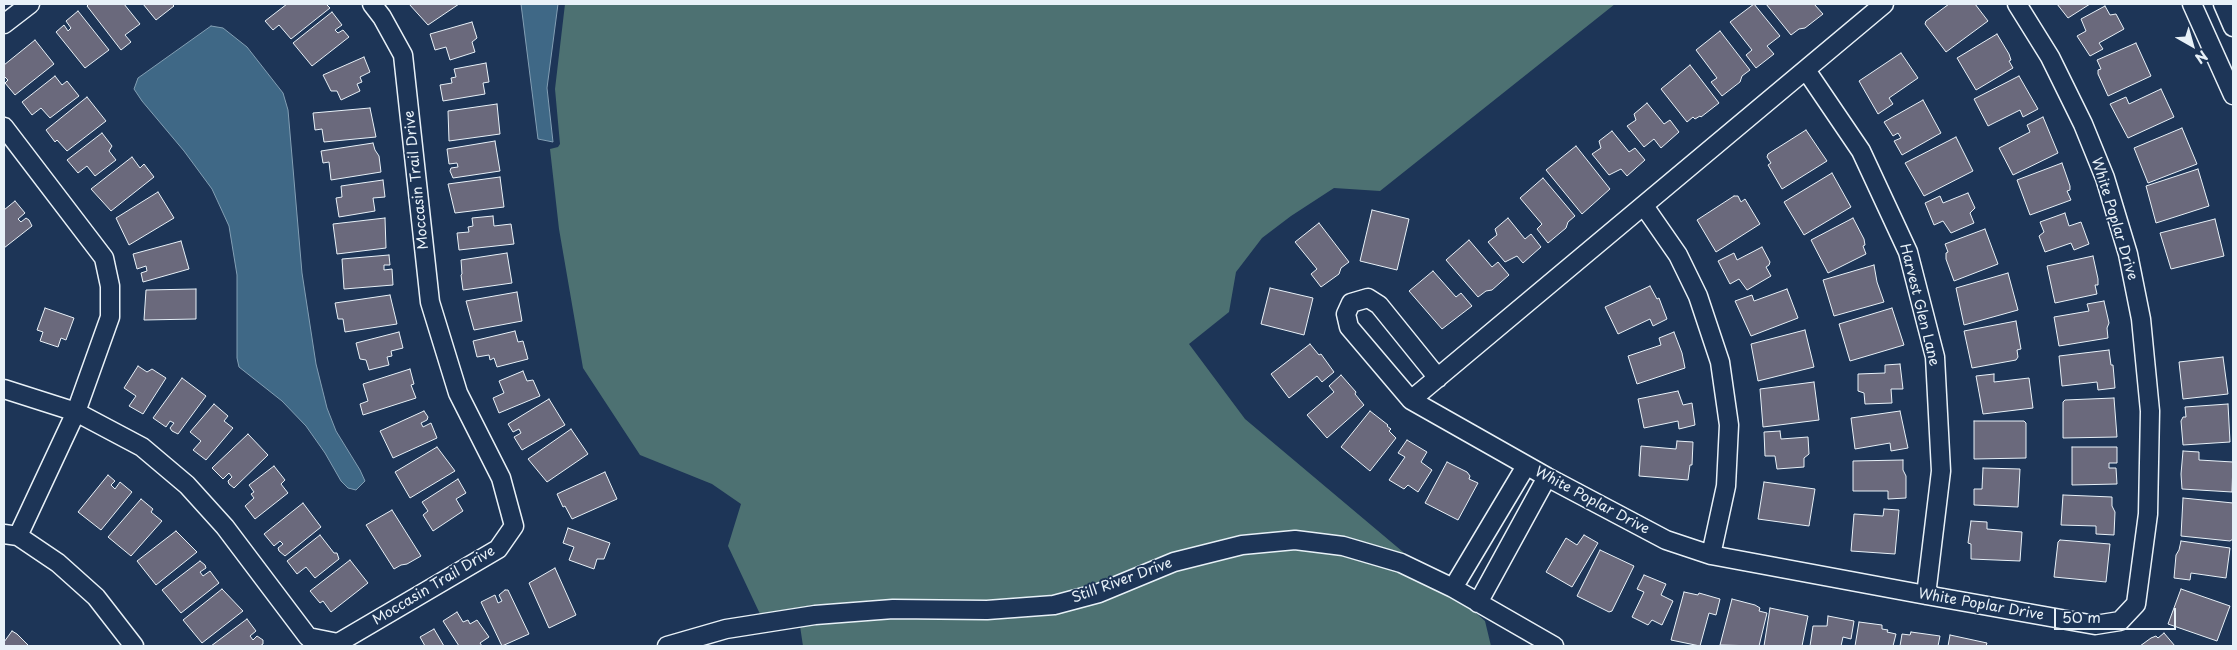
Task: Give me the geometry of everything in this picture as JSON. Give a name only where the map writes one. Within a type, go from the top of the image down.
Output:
[{"type":"street","points":[[4,24],[30,4]]},
{"type":"street","name":"Moccasin Trail Drive","points":[[4,389],[76,412],[142,447],[187,484],[225,527],[308,637],[338,643],[498,549],[514,526],[500,478],[458,393],[430,302],[403,55],[382,17],[372,4]]},
{"type":"street","points":[[1411,400],[1884,4]]},
{"type":"street","name":"White Poplar Drive","points":[[1438,378],[1379,305],[1368,298],[1351,303],[1346,314],[1349,326],[1411,400],[1526,466],[1666,540],[1711,555],[1926,595],[2095,625],[2120,621],[2136,604],[2148,514],[2150,411],[2141,319],[2128,254],[2105,178],[2083,124],[2050,57],[2017,4]]},
{"type":"street","points":[[2192,4],[2229,74],[2233,95]]},
{"type":"street","points":[[2223,4],[2233,27]]},
{"type":"street","name":"Harvest Glen Lane","points":[[1806,70],[1861,151],[1908,252],[1935,357],[1941,471],[1926,595]]},
{"type":"street","points":[[4,127],[104,258],[110,286],[110,317],[76,412],[11,535],[58,563],[96,597],[134,646]]},
{"type":"street","points":[[1644,206],[1678,255],[1698,296],[1720,362],[1728,434],[1726,486],[1711,555]]},
{"type":"street","points":[[1453,588],[1526,466]]},
{"type":"street","points":[[1478,603],[1547,477]]},
{"type":"street","points":[[1485,534],[1509,547]]},
{"type":"street","name":"Still River Drive","points":[[667,646],[726,629],[815,615],[893,609],[987,610],[1054,605],[1099,593],[1174,562],[1242,544],[1286,541],[1343,546],[1401,563],[1453,588],[1554,646]]},
{"type":"green space","points":[[565,4],[1615,4],[1380,191],[1334,188],[1291,216],[1262,238],[1236,272],[1229,312],[1189,344],[1245,419],[1409,557],[1343,537],[1293,531],[1240,535],[1170,553],[1095,584],[1051,596],[986,601],[891,600],[814,605],[760,614],[728,546],[741,504],[712,484],[640,455],[583,368],[559,229],[550,149],[558,147],[560,144],[555,89]]},
{"type":"green space","points":[[1296,549],[1342,555],[1398,572],[1450,596],[1469,607],[1485,621],[1491,646],[803,646],[800,626],[894,618],[988,620],[1055,614],[1103,601],[1177,571],[1244,553]]},
{"type":"water","points":[[521,4],[558,4],[547,88],[553,142],[538,139]]},
{"type":"water","points":[[211,26],[223,28],[247,47],[283,93],[288,110],[302,273],[316,364],[327,408],[336,431],[365,481],[356,490],[348,488],[341,481],[325,453],[306,426],[282,401],[239,367],[237,358],[237,275],[229,226],[212,189],[134,89],[138,78]]},
{"type":"building","points":[[89,4],[124,4],[140,24],[125,35],[131,42],[121,50],[87,6]]},
{"type":"building","points":[[143,4],[172,4],[174,6],[156,20]]},
{"type":"building","points":[[287,4],[326,4],[330,8],[291,39],[279,25],[273,30],[265,21]]},
{"type":"building","points":[[409,4],[459,4],[428,25]]},
{"type":"building","points":[[1754,4],[1780,36],[1767,46],[1774,54],[1756,68],[1746,55],[1752,50],[1730,22]]},
{"type":"building","points":[[1766,4],[1814,4],[1823,14],[1805,28],[1799,29],[1791,35]]},
{"type":"building","points":[[1949,4],[1975,4],[1988,21],[1946,52],[1925,24],[1926,21]]},
{"type":"building","points":[[2057,4],[2090,4],[2068,18]]},
{"type":"building","points":[[2105,6],[2110,15],[2116,14],[2124,29],[2099,43],[2103,49],[2090,56],[2077,36],[2086,31],[2081,19]]},
{"type":"building","points":[[78,11],[109,50],[85,68],[56,32],[64,25],[68,31],[71,28],[66,21]]},
{"type":"building","points":[[332,12],[342,25],[335,30],[338,33],[343,30],[349,37],[312,66],[293,43]]},
{"type":"building","points":[[472,22],[477,38],[472,42],[475,52],[450,60],[446,47],[435,50],[430,34]]},
{"type":"building","points":[[1720,31],[1750,70],[1742,76],[1740,82],[1722,96],[1711,82],[1717,78],[1696,50]]},
{"type":"building","points":[[1997,34],[2009,54],[2011,60],[2009,61],[2013,68],[1976,90],[1957,58]]},
{"type":"building","points":[[35,40],[54,64],[15,95],[5,83],[8,80],[4,76],[4,65]]},
{"type":"building","points":[[2136,43],[2151,76],[2108,96],[2098,74],[2098,70],[2101,69],[2097,60]]},
{"type":"building","points":[[1901,53],[1918,78],[1889,98],[1893,104],[1878,114],[1859,81]]},
{"type":"building","points":[[364,57],[370,72],[360,77],[362,82],[357,84],[360,91],[341,100],[337,91],[331,91],[323,75]]},
{"type":"building","points":[[486,63],[489,82],[483,83],[485,94],[443,101],[440,85],[452,83],[451,78],[456,77],[454,69]]},
{"type":"building","points":[[1690,65],[1719,103],[1701,117],[1695,119],[1693,117],[1687,122],[1661,89]]},
{"type":"building","points":[[55,76],[62,85],[67,81],[79,96],[50,118],[41,108],[32,115],[22,102]]},
{"type":"building","points":[[2019,76],[2038,109],[2023,117],[2020,110],[1988,126],[1974,99]]},
{"type":"building","points":[[2161,89],[2174,117],[2128,138],[2110,104],[2126,97],[2129,104]]},
{"type":"building","points":[[87,97],[106,121],[67,151],[57,140],[55,142],[46,130]]},
{"type":"building","points":[[1923,100],[1941,133],[1902,155],[1894,141],[1901,138],[1898,133],[1893,136],[1884,122]]},
{"type":"building","points":[[1647,103],[1664,124],[1670,120],[1679,132],[1661,148],[1654,139],[1644,147],[1627,126],[1636,120],[1634,114]]},
{"type":"building","points":[[497,104],[500,134],[449,141],[448,111]]},
{"type":"building","points":[[370,108],[376,137],[324,142],[322,129],[315,130],[313,113]]},
{"type":"building","points":[[2043,117],[2058,153],[2013,175],[1999,148],[2030,132],[2027,125]]},
{"type":"building","points":[[2182,128],[2197,164],[2148,183],[2134,148]]},
{"type":"building","points":[[1806,130],[1827,161],[1782,189],[1768,165],[1771,163],[1767,157],[1768,154]]},
{"type":"building","points":[[1612,131],[1629,152],[1635,148],[1645,160],[1627,176],[1621,169],[1609,175],[1592,154],[1601,148],[1599,141]]},
{"type":"building","points":[[102,133],[112,146],[109,151],[116,160],[95,176],[87,166],[78,173],[67,160]]},
{"type":"building","points":[[1956,137],[1973,171],[1924,196],[1905,163]]},
{"type":"building","points":[[495,141],[500,171],[453,178],[450,171],[451,168],[458,167],[457,163],[449,164],[447,149]]},
{"type":"building","points":[[373,143],[379,156],[381,172],[331,180],[329,162],[323,163],[321,151]]},
{"type":"building","points":[[1576,146],[1610,189],[1582,214],[1546,170]]},
{"type":"building","points":[[132,157],[140,168],[144,164],[154,177],[111,211],[91,189]]},
{"type":"building","points":[[2062,163],[2070,186],[2070,190],[2067,191],[2071,200],[2030,215],[2017,180]]},
{"type":"building","points":[[2198,169],[2209,206],[2156,223],[2146,186]]},
{"type":"building","points":[[1832,173],[1851,207],[1804,235],[1784,202]]},
{"type":"building","points":[[500,177],[504,207],[455,213],[448,184]]},
{"type":"building","points":[[1543,178],[1575,216],[1568,222],[1566,228],[1548,243],[1537,229],[1542,224],[1520,198]]},
{"type":"building","points":[[383,180],[385,197],[373,198],[375,211],[339,217],[336,198],[342,197],[341,186]]},
{"type":"building","points":[[158,192],[174,218],[129,245],[116,218]]},
{"type":"building","points":[[1968,193],[1975,208],[1970,213],[1974,223],[1951,233],[1943,221],[1934,225],[1925,203],[1940,196],[1943,203]]},
{"type":"building","points":[[1734,196],[1738,196],[1741,202],[1745,199],[1760,224],[1716,252],[1697,220]]},
{"type":"building","points":[[15,201],[25,213],[18,219],[21,222],[26,218],[32,226],[4,248],[4,210]]},
{"type":"building","points":[[1372,210],[1409,219],[1397,270],[1360,261]]},
{"type":"building","points":[[2065,213],[2069,226],[2081,222],[2089,244],[2074,250],[2071,243],[2045,252],[2039,236],[2044,232],[2040,222]]},
{"type":"building","points":[[493,216],[494,226],[511,224],[514,244],[459,250],[457,233],[469,232],[468,227],[473,226],[472,218]]},
{"type":"building","points":[[385,218],[386,248],[337,254],[333,224]]},
{"type":"building","points":[[1508,218],[1525,239],[1531,234],[1541,247],[1523,263],[1517,256],[1505,262],[1488,242],[1497,235],[1495,229]]},
{"type":"building","points":[[1853,218],[1864,239],[1865,245],[1863,246],[1866,254],[1828,273],[1811,240]]},
{"type":"building","points":[[2215,219],[2224,256],[2171,269],[2160,233]]},
{"type":"building","points":[[1319,223],[1349,262],[1341,268],[1339,274],[1321,287],[1311,274],[1317,269],[1295,242]]},
{"type":"building","points":[[1985,229],[1998,264],[1954,281],[1946,259],[1946,253],[1948,252],[1945,244]]},
{"type":"building","points":[[1469,240],[1492,267],[1498,262],[1509,275],[1492,290],[1486,291],[1478,297],[1446,260]]},
{"type":"building","points":[[181,241],[189,269],[143,282],[141,273],[147,271],[146,266],[137,269],[133,254]]},
{"type":"building","points":[[1762,247],[1770,262],[1766,267],[1771,276],[1747,290],[1739,279],[1730,284],[1718,261],[1734,253],[1737,260]]},
{"type":"building","points":[[507,253],[512,283],[463,290],[461,260]]},
{"type":"building","points":[[389,255],[390,265],[384,265],[384,270],[392,269],[393,285],[344,289],[342,259]]},
{"type":"building","points":[[2093,256],[2098,279],[2098,285],[2095,285],[2097,294],[2055,303],[2047,266]]},
{"type":"building","points":[[1874,265],[1877,282],[1884,302],[1834,316],[1823,280]]},
{"type":"building","points":[[1433,271],[1456,297],[1461,293],[1472,306],[1442,329],[1409,291]]},
{"type":"building","points":[[2008,273],[2018,310],[1964,325],[1956,288]]},
{"type":"building","points":[[1650,286],[1657,299],[1659,298],[1667,319],[1653,326],[1650,319],[1618,334],[1605,307]]},
{"type":"building","points":[[1270,288],[1313,298],[1304,335],[1261,324]]},
{"type":"building","points":[[196,289],[196,319],[144,320],[146,290]]},
{"type":"building","points":[[1787,289],[1798,318],[1751,336],[1735,301],[1752,295],[1754,301]]},
{"type":"building","points":[[517,292],[522,321],[474,330],[466,301]]},
{"type":"building","points":[[390,295],[397,324],[345,332],[343,319],[338,319],[335,303]]},
{"type":"building","points":[[2104,301],[2109,323],[2107,328],[2108,338],[2059,346],[2054,317],[2089,311],[2087,304]]},
{"type":"building","points":[[45,308],[74,318],[66,340],[61,338],[58,347],[40,341],[43,332],[37,330]]},
{"type":"building","points":[[1892,308],[1904,345],[1850,361],[1839,324]]},
{"type":"building","points":[[2016,321],[2021,349],[2017,350],[2018,357],[2016,360],[1972,368],[1964,331]]},
{"type":"building","points":[[1805,330],[1814,367],[1758,381],[1751,344]]},
{"type":"building","points":[[515,331],[518,342],[523,341],[528,359],[497,367],[494,358],[490,360],[489,355],[477,357],[473,341]]},
{"type":"building","points":[[399,332],[403,348],[391,351],[392,356],[387,357],[389,365],[369,370],[366,360],[360,359],[356,343]]},
{"type":"building","points":[[1674,332],[1682,353],[1685,368],[1637,384],[1628,356],[1661,345],[1659,338]]},
{"type":"building","points":[[1310,344],[1319,355],[1321,354],[1334,372],[1322,382],[1317,376],[1289,398],[1271,374]]},
{"type":"building","points":[[2109,350],[2111,365],[2113,365],[2115,388],[2098,390],[2097,382],[2062,386],[2059,356]]},
{"type":"building","points":[[2223,357],[2228,394],[2183,399],[2179,362]]},
{"type":"building","points":[[1900,364],[1903,389],[1891,389],[1892,403],[1865,404],[1864,393],[1858,391],[1858,374],[1885,373],[1885,365]]},
{"type":"building","points":[[138,366],[147,372],[152,369],[166,378],[143,414],[129,406],[136,396],[124,388]]},
{"type":"building","points":[[410,369],[414,384],[411,385],[416,398],[363,415],[360,404],[368,401],[363,384]]},
{"type":"building","points":[[523,371],[527,381],[533,380],[540,396],[499,413],[493,398],[504,393],[499,381]]},
{"type":"building","points":[[1994,374],[1994,382],[2029,378],[2033,408],[1983,414],[1976,376]]},
{"type":"building","points":[[1341,375],[1356,392],[1355,394],[1364,405],[1327,438],[1307,415],[1334,392],[1329,386]]},
{"type":"building","points":[[182,378],[206,396],[178,434],[170,428],[174,423],[170,421],[166,427],[153,418]]},
{"type":"building","points":[[1814,382],[1819,420],[1763,427],[1760,389]]},
{"type":"building","points":[[1678,391],[1683,405],[1692,403],[1695,425],[1679,429],[1678,421],[1644,428],[1638,399]]},
{"type":"building","points":[[2114,398],[2117,437],[2063,438],[2063,402],[2065,400]]},
{"type":"building","points":[[549,399],[565,425],[522,450],[514,437],[521,433],[519,429],[513,432],[508,424]]},
{"type":"building","points":[[214,404],[228,416],[224,421],[233,428],[206,460],[193,450],[201,441],[190,432]]},
{"type":"building","points":[[2228,404],[2230,442],[2183,445],[2181,421],[2183,417],[2186,417],[2185,407]]},
{"type":"building","points":[[424,411],[428,417],[427,420],[421,423],[423,427],[431,423],[437,438],[393,458],[380,431]]},
{"type":"building","points":[[1370,411],[1388,425],[1391,429],[1389,431],[1396,438],[1370,471],[1341,447]]},
{"type":"building","points":[[1900,411],[1908,448],[1891,451],[1890,443],[1855,449],[1851,418]]},
{"type":"building","points":[[1974,421],[2024,421],[2026,423],[2026,458],[1974,459]]},
{"type":"building","points":[[571,429],[588,454],[547,482],[528,459]]},
{"type":"building","points":[[1780,431],[1781,439],[1808,437],[1809,454],[1804,458],[1804,467],[1777,469],[1775,456],[1765,456],[1764,432]]},
{"type":"building","points":[[248,434],[268,455],[234,488],[228,481],[232,477],[229,473],[223,479],[212,468]]},
{"type":"building","points":[[1407,440],[1427,452],[1421,462],[1432,470],[1418,492],[1408,485],[1404,489],[1389,480],[1405,457],[1398,453]]},
{"type":"building","points":[[1677,441],[1693,442],[1692,465],[1690,465],[1688,480],[1639,476],[1641,446],[1676,449]]},
{"type":"building","points":[[437,447],[455,471],[410,498],[395,472]]},
{"type":"building","points":[[2072,447],[2117,447],[2117,463],[2109,463],[2109,468],[2116,468],[2117,484],[2072,485]]},
{"type":"building","points":[[2183,451],[2199,452],[2199,460],[2233,462],[2232,492],[2182,489]]},
{"type":"building","points":[[1903,460],[1903,470],[1906,476],[1906,498],[1888,499],[1888,491],[1853,491],[1853,461]]},
{"type":"building","points":[[1447,462],[1467,472],[1470,476],[1469,479],[1478,483],[1458,520],[1425,503]]},
{"type":"building","points":[[274,466],[285,480],[281,484],[288,493],[255,519],[245,506],[254,498],[251,494],[254,492],[249,485]]},
{"type":"building","points":[[1983,468],[2020,469],[2018,507],[1974,505],[1974,489],[1982,489]]},
{"type":"building","points":[[605,472],[617,499],[572,519],[565,506],[563,507],[557,494]]},
{"type":"building","points":[[108,475],[115,481],[111,485],[115,489],[120,482],[132,492],[101,530],[78,512]]},
{"type":"building","points":[[458,479],[466,493],[456,499],[463,511],[433,531],[423,515],[428,511],[422,502]]},
{"type":"building","points":[[1764,482],[1815,489],[1809,526],[1758,519]]},
{"type":"building","points":[[2063,495],[2112,497],[2112,506],[2115,512],[2114,535],[2096,534],[2096,526],[2061,525]]},
{"type":"building","points":[[2183,498],[2233,503],[2233,539],[2230,541],[2181,536]]},
{"type":"building","points":[[141,499],[153,509],[151,512],[162,521],[131,556],[108,537]]},
{"type":"building","points":[[303,503],[321,527],[285,556],[278,548],[283,544],[280,541],[274,546],[264,534]]},
{"type":"building","points":[[1884,509],[1899,510],[1895,554],[1851,551],[1854,514],[1883,516]]},
{"type":"building","points":[[392,510],[421,556],[394,569],[366,525]]},
{"type":"building","points":[[1971,521],[1987,522],[1987,529],[2022,532],[2020,561],[1971,559],[1971,544],[1968,543]]},
{"type":"building","points":[[568,528],[610,543],[604,559],[597,559],[594,569],[569,560],[574,547],[563,543]]},
{"type":"building","points":[[176,531],[197,552],[156,585],[137,561]]},
{"type":"building","points":[[320,535],[334,553],[337,553],[339,559],[315,578],[306,567],[297,574],[287,561]]},
{"type":"building","points":[[1584,535],[1598,543],[1572,587],[1546,572],[1566,538],[1577,545]]},
{"type":"building","points":[[2060,540],[2110,544],[2106,582],[2054,577],[2058,542]]},
{"type":"building","points":[[2181,541],[2230,548],[2226,578],[2191,573],[2190,580],[2174,578],[2176,555]]},
{"type":"building","points":[[1600,550],[1634,566],[1612,611],[1609,612],[1577,596]]},
{"type":"building","points":[[350,560],[368,583],[331,612],[323,601],[320,603],[310,591]]},
{"type":"building","points":[[200,561],[206,568],[200,572],[203,576],[210,571],[219,583],[181,613],[162,590]]},
{"type":"building","points":[[555,568],[576,615],[549,628],[529,583]]},
{"type":"building","points":[[1644,575],[1666,584],[1661,595],[1673,601],[1662,625],[1652,620],[1648,625],[1632,617],[1644,592],[1637,589]]},
{"type":"building","points":[[222,589],[243,611],[202,643],[183,620]]},
{"type":"building","points":[[2181,589],[2230,606],[2217,641],[2168,624]]},
{"type":"building","points":[[508,590],[529,634],[502,646],[481,602],[495,595],[498,603],[502,601],[499,595]]},
{"type":"building","points":[[1684,592],[1698,595],[1699,593],[1720,599],[1716,615],[1709,613],[1700,646],[1671,640]]},
{"type":"building","points":[[1732,599],[1755,605],[1760,608],[1759,611],[1767,613],[1759,646],[1720,645]]},
{"type":"building","points":[[1770,608],[1808,616],[1802,646],[1764,646]]},
{"type":"building","points":[[457,612],[463,622],[468,620],[470,624],[477,620],[489,637],[480,643],[482,646],[459,646],[443,621]]},
{"type":"building","points":[[1828,616],[1854,621],[1851,639],[1843,637],[1841,646],[1810,646],[1813,626],[1827,626]]},
{"type":"building","points":[[247,619],[256,631],[250,636],[253,640],[257,636],[263,640],[263,644],[260,646],[211,646]]},
{"type":"building","points":[[1859,622],[1882,625],[1882,629],[1896,634],[1893,646],[1855,646]]},
{"type":"building","points":[[434,629],[444,646],[425,646],[420,637]]},
{"type":"building","points":[[12,631],[29,646],[4,646],[4,642]]},
{"type":"building","points":[[1911,632],[1940,636],[1938,646],[1900,646],[1902,634],[1910,635]]},
{"type":"building","points":[[2164,633],[2175,646],[2140,646],[2151,638],[2156,636],[2158,638]]},
{"type":"building","points":[[1950,635],[1987,643],[1986,646],[1948,646]]}]
